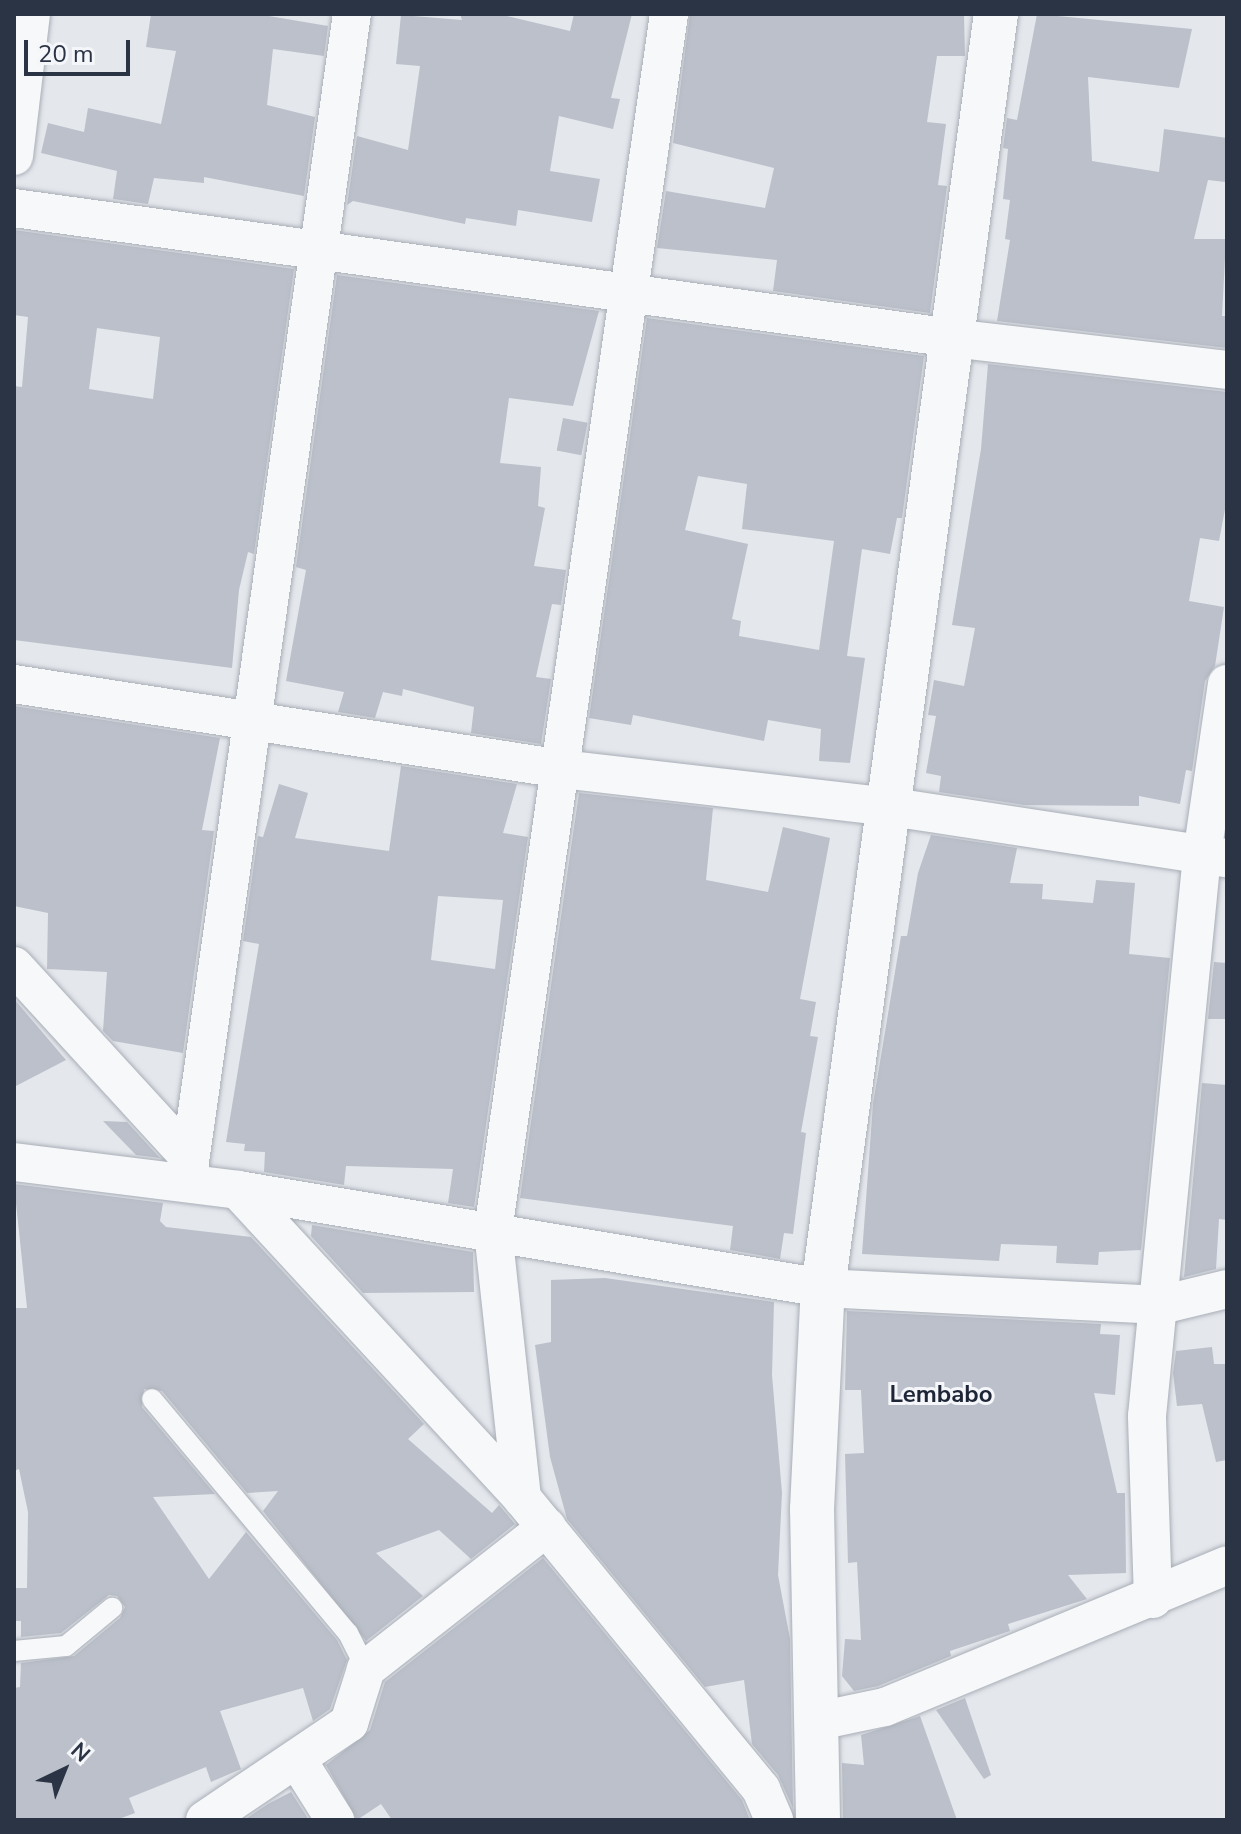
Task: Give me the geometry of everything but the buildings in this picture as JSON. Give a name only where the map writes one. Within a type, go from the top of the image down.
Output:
[{"type":"street","points":[[14,156],[31,14]]},
{"type":"street","points":[[188,1170],[256,720],[352,14]]},
{"type":"street","points":[[522,1498],[493,1231],[632,294],[669,14]]},
{"type":"street","points":[[818,1820],[812,1509],[823,1288],[892,807],[996,14]]},
{"type":"street","points":[[14,208],[952,338],[1227,370]]},
{"type":"street","points":[[14,684],[562,769],[892,807],[1214,856]]},
{"type":"street","points":[[1153,1599],[1147,1416],[1214,856],[1227,684]]},
{"type":"street","points":[[14,966],[188,1170]]},
{"type":"street","points":[[14,1162],[188,1170],[238,1190],[823,1288],[1161,1305],[1227,1289]]},
{"type":"street","points":[[238,1190],[547,1527],[761,1789],[774,1820]]},
{"type":"street","points":[[205,1820],[298,1761],[349,1723],[366,1669],[547,1527]]},
{"type":"street","points":[[818,1721],[885,1707],[1153,1599],[1227,1565]]},
{"type":"street","points":[[298,1761],[335,1820]]},
{"type":"lane","points":[[152,1399],[348,1633],[366,1669]]},
{"type":"lane","points":[[14,1651],[66,1646],[112,1608]]},
{"type":"district","name":"Lembabo","points":[[941,1395]]}]
